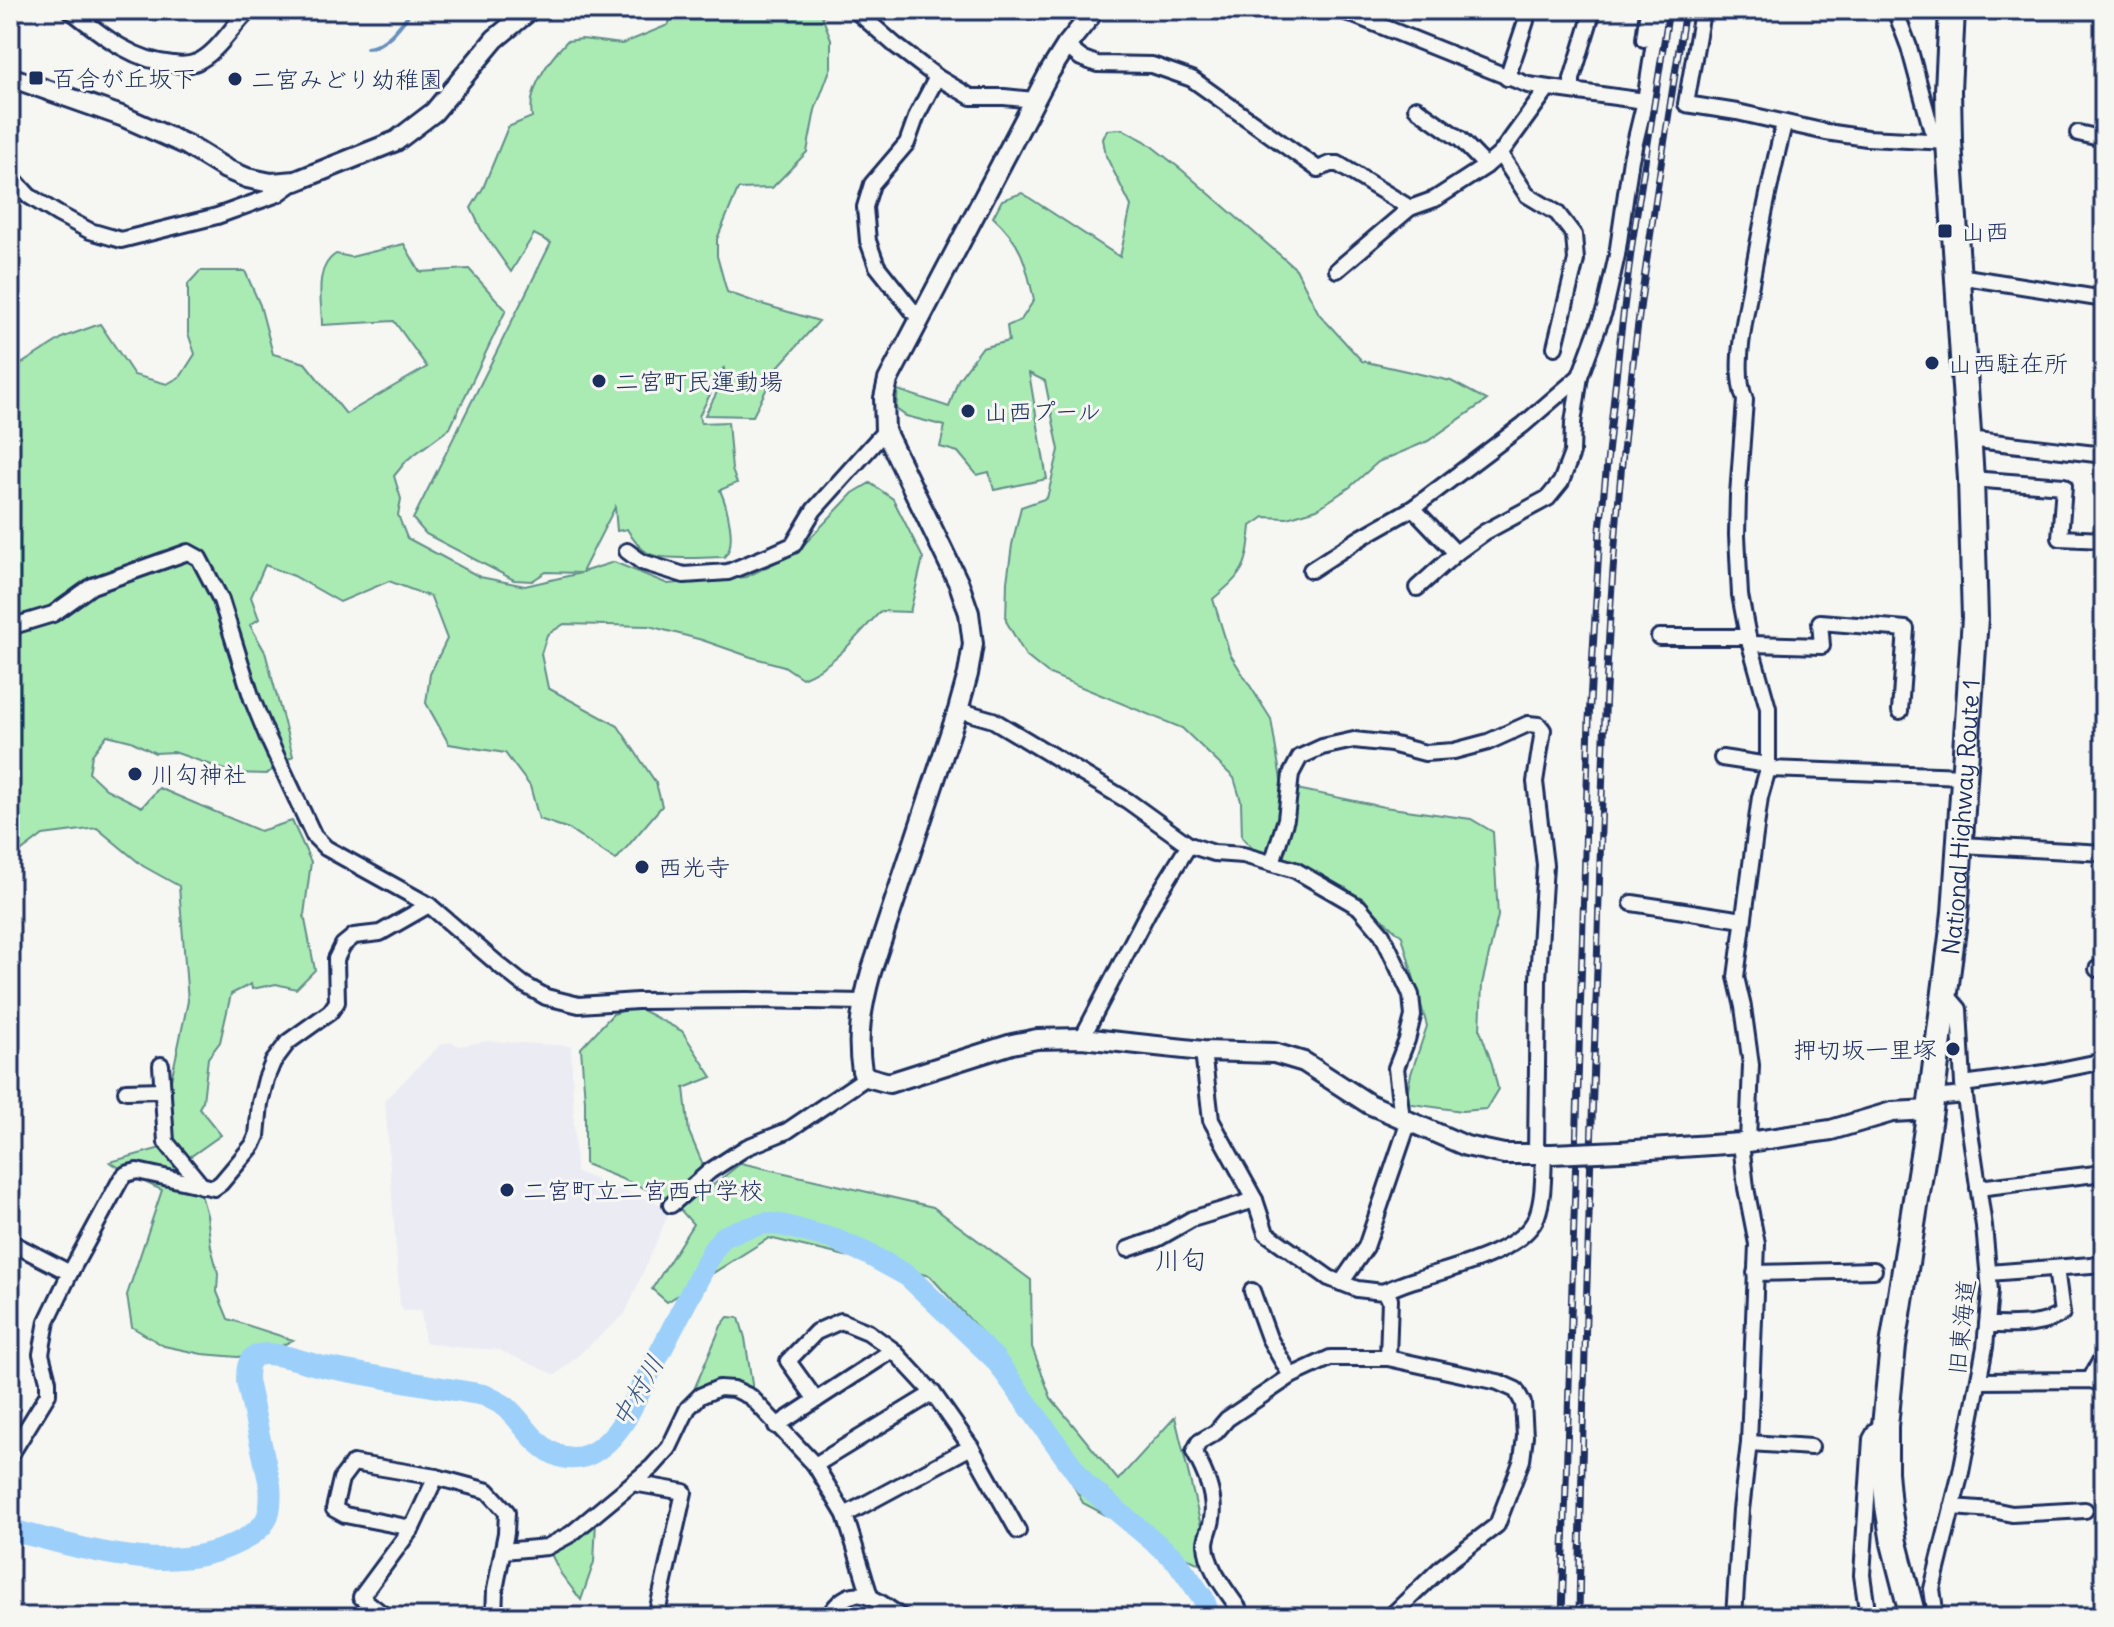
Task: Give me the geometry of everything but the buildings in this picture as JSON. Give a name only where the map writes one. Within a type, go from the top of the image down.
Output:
[{"type":"highway","name":"National Highway Route 1","points":[[1913,1617],[1888,1506],[1885,1426],[1893,1346],[1931,1104],[1944,998],[1961,845],[1975,618],[1971,479],[1949,142],[1952,10]]},
{"type":"street","points":[[70,10],[119,47],[140,57],[181,65],[196,63],[209,54],[250,10]]},
{"type":"street","points":[[10,175],[29,196],[58,214],[90,231],[121,240],[217,216],[278,194],[296,181],[396,141],[434,112],[495,39],[530,10]]},
{"type":"street","points":[[855,10],[937,77],[971,97],[1034,100]]},
{"type":"street","points":[[1095,10],[1066,46],[1034,100],[888,380],[884,398],[885,431],[959,584],[969,613],[973,644],[958,710],[863,1002],[860,1059],[862,1071],[867,1077],[889,1083],[1037,1039],[1082,1038],[1203,1051],[1274,1053],[1304,1062],[1369,1104],[1466,1146],[1504,1154],[1544,1154],[1744,1142],[1831,1130],[1931,1104],[1964,1089],[2104,1061]]},
{"type":"street","points":[[1341,10],[1507,78],[1548,88],[1645,101]]},
{"type":"street","points":[[1507,78],[1526,21],[1526,10]]},
{"type":"street","points":[[1572,90],[1572,79],[1593,10]]},
{"type":"street","points":[[1644,39],[1648,10]]},
{"type":"street","points":[[1417,588],[1485,532],[1548,498],[1561,482],[1572,453],[1580,376],[1605,309],[1617,255],[1631,159],[1645,101],[1659,10]]},
{"type":"street","points":[[1895,10],[1909,47],[1931,128],[1949,142]]},
{"type":"street","points":[[1706,11],[1691,105],[1867,138],[1949,142]]},
{"type":"street","points":[[1066,46],[1088,62],[1152,65],[1192,79],[1318,169],[1338,164],[1410,208]]},
{"type":"street","points":[[10,77],[124,117],[187,145],[247,178],[271,183],[296,181]]},
{"type":"street","points":[[919,319],[877,266],[868,241],[865,207],[872,184],[907,143],[917,115],[937,77]]},
{"type":"street","points":[[1337,270],[1410,208],[1435,199],[1500,154],[1548,88]]},
{"type":"street","points":[[1416,108],[1461,140],[1486,166]]},
{"type":"street","points":[[1734,1617],[1749,1443],[1757,1244],[1746,1188],[1744,1142],[1751,1065],[1736,977],[1760,797],[1768,767],[1768,708],[1740,595],[1737,535],[1745,400],[1741,389],[1742,342],[1767,197],[1784,124]]},
{"type":"street","points":[[2078,133],[2104,139]]},
{"type":"street","points":[[1500,154],[1527,195],[1557,213],[1574,235],[1576,260],[1555,347]]},
{"type":"street","points":[[1959,276],[2104,299]]},
{"type":"street","points":[[1311,570],[1413,508],[1523,425],[1580,376]]},
{"type":"street","points":[[627,551],[642,562],[684,575],[728,572],[793,545],[814,510],[885,431]]},
{"type":"street","points":[[1968,439],[2104,455]]},
{"type":"street","points":[[1971,479],[2064,486],[2060,538],[2104,540]]},
{"type":"street","points":[[1413,508],[1456,553]]},
{"type":"street","points":[[10,627],[53,614],[92,586],[188,552],[199,558],[221,600],[252,699],[314,836],[326,848],[429,905],[523,984],[546,997],[579,1005],[637,1001],[863,1002]]},
{"type":"street","points":[[1659,637],[1822,646],[1820,622],[1906,629],[1900,711]]},
{"type":"street","points":[[958,710],[993,720],[1128,801],[1189,845],[1214,853],[1243,855],[1295,870],[1359,907],[1382,934],[1411,995],[1413,1016],[1396,1068],[1406,1120],[1366,1247],[1341,1283]]},
{"type":"street","points":[[1203,1051],[1211,1120],[1255,1200],[1266,1233],[1329,1278],[1357,1289],[1383,1292],[1468,1265],[1505,1247],[1527,1232],[1536,1217],[1542,1195],[1544,1154],[1538,979],[1545,865],[1535,782],[1543,730],[1539,725],[1528,724],[1488,742],[1454,751],[1425,753],[1391,744],[1354,740],[1322,747],[1300,757],[1291,774],[1286,819],[1272,863]]},
{"type":"street","points":[[1722,758],[1768,767],[1965,776]]},
{"type":"street","points":[[1082,1038],[1151,906],[1189,845]]},
{"type":"street","points":[[1961,845],[2104,853]]},
{"type":"street","points":[[1632,903],[1743,920]]},
{"type":"street","points":[[10,1456],[48,1394],[41,1354],[47,1321],[111,1194],[126,1174],[137,1171],[214,1188],[221,1183],[253,1145],[266,1079],[279,1053],[288,1042],[330,1012],[337,1002],[336,959],[343,945],[354,936],[380,933],[429,905]]},
{"type":"street","name":"旧東海道","points":[[1936,1617],[1932,1589],[1961,1472],[1979,1381],[1990,1291],[1964,1089],[1959,1009],[1944,998]]},
{"type":"street","points":[[161,1065],[166,1142],[203,1186]]},
{"type":"street","points":[[671,1205],[710,1171],[747,1147],[787,1131],[867,1077]]},
{"type":"street","points":[[125,1090],[163,1090]]},
{"type":"street","points":[[1978,1188],[2104,1173]]},
{"type":"street","points":[[1128,1249],[1157,1239],[1192,1219],[1255,1200]]},
{"type":"street","points":[[10,1242],[70,1273]]},
{"type":"street","points":[[1989,1273],[2104,1264]]},
{"type":"street","points":[[1987,1325],[2024,1324],[2055,1318],[2062,1313],[2056,1268]]},
{"type":"street","points":[[1755,1273],[1874,1270]]},
{"type":"street","points":[[1252,1291],[1269,1338],[1291,1376]]},
{"type":"street","points":[[1383,1292],[1390,1299],[1388,1358]]},
{"type":"street","points":[[816,1400],[788,1361],[816,1332],[841,1321],[868,1332],[893,1350],[933,1393],[971,1447],[1018,1531]]},
{"type":"street","points":[[776,1426],[893,1350]]},
{"type":"street","points":[[1979,1381],[2097,1382],[2104,1354]]},
{"type":"street","points":[[1244,1617],[1211,1565],[1206,1542],[1213,1518],[1211,1497],[1205,1472],[1194,1452],[1199,1442],[1291,1376],[1330,1358],[1388,1358],[1498,1382],[1516,1390],[1523,1403],[1525,1436],[1522,1460],[1497,1525],[1443,1566],[1390,1617]]},
{"type":"street","points":[[503,1551],[547,1547],[571,1534],[652,1467],[669,1448],[688,1408],[700,1396],[719,1388],[734,1389],[749,1396],[815,1465],[845,1515],[870,1596]]},
{"type":"street","points":[[815,1465],[933,1393]]},
{"type":"street","points":[[1868,1617],[1862,1575],[1871,1439],[1876,1430],[1885,1426]]},
{"type":"street","points":[[1749,1443],[1811,1447]]},
{"type":"street","points":[[845,1515],[971,1447]]},
{"type":"street","points":[[412,1528],[345,1515],[334,1509],[341,1479],[353,1463],[436,1477],[488,1491],[507,1512],[494,1617]]},
{"type":"street","points":[[386,1617],[361,1597],[412,1528],[436,1477]]},
{"type":"street","points":[[633,1483],[684,1492],[656,1617]]},
{"type":"street","points":[[1952,1507],[2012,1514],[2085,1510]]},
{"type":"street","points":[[828,1617],[842,1598],[855,1593],[870,1596],[901,1617]]},
{"type":"shaded area","name":"二宮町立二宮西中学校","points":[[488,1041],[571,1046],[576,1172],[671,1208],[625,1314],[556,1375],[499,1350],[425,1342],[421,1310],[404,1311],[400,1305],[385,1100],[440,1045],[451,1042],[459,1046]]},
{"type":"green space","points":[[675,10],[815,10],[821,14],[831,39],[831,67],[815,110],[807,152],[772,188],[738,189],[717,239],[717,256],[727,292],[819,321],[777,368],[753,416],[705,415],[724,379],[724,367],[699,416],[701,423],[728,422],[732,470],[737,483],[720,490],[731,535],[724,557],[674,558],[648,553],[627,529],[617,531],[615,507],[582,572],[614,562],[668,584],[746,577],[797,552],[853,493],[870,483],[893,499],[923,558],[910,612],[881,611],[835,658],[802,678],[784,666],[649,626],[564,624],[547,635],[541,654],[548,688],[618,726],[656,783],[662,806],[616,860],[569,829],[539,819],[530,786],[505,753],[449,744],[426,703],[430,674],[447,639],[431,597],[389,581],[340,602],[294,576],[265,565],[251,597],[259,619],[250,625],[265,652],[293,756],[266,774],[234,773],[174,752],[155,753],[131,741],[107,735],[92,755],[89,773],[106,789],[142,807],[159,788],[260,831],[292,821],[311,862],[304,915],[315,970],[296,989],[276,984],[252,989],[251,984],[231,994],[220,1042],[208,1058],[203,1101],[199,1108],[221,1135],[190,1157],[207,1215],[218,1273],[217,1292],[228,1319],[293,1340],[273,1350],[238,1357],[164,1346],[132,1327],[127,1295],[162,1190],[110,1162],[161,1148],[167,1099],[188,1001],[179,886],[143,866],[97,828],[43,835],[10,860],[10,660],[19,647],[21,615],[10,617],[10,371],[64,337],[100,324],[134,375],[167,384],[181,376],[195,354],[188,333],[188,284],[200,271],[245,271],[260,305],[273,354],[305,363],[346,414],[427,367],[394,321],[322,325],[320,286],[324,268],[336,254],[351,257],[404,244],[420,272],[469,269],[506,310],[450,428],[407,460],[394,476],[401,499],[398,515],[407,538],[480,577],[525,586],[581,573],[546,572],[532,581],[514,580],[426,534],[413,519],[551,243],[534,234],[511,272],[481,229],[471,208],[483,188],[508,127],[532,117],[536,86],[553,57],[567,41],[582,39],[622,44],[668,25]]},
{"type":"green space","points":[[1122,129],[1145,141],[1182,170],[1296,269],[1319,314],[1362,361],[1451,381],[1487,400],[1428,441],[1378,462],[1350,487],[1317,509],[1287,518],[1264,517],[1251,526],[1242,568],[1213,599],[1230,654],[1271,719],[1282,786],[1384,807],[1471,819],[1493,832],[1498,916],[1482,984],[1480,1030],[1498,1089],[1486,1109],[1462,1111],[1405,1103],[1427,1026],[1402,936],[1346,888],[1271,869],[1242,837],[1241,801],[1234,778],[1182,728],[1047,673],[1026,656],[1006,621],[1007,582],[1021,507],[1047,498],[1059,450],[1045,381],[1029,373],[1047,479],[994,490],[989,472],[977,475],[958,452],[940,447],[945,426],[906,416],[896,409],[898,390],[949,407],[958,380],[982,348],[1009,341],[1007,326],[1021,320],[1034,300],[1017,245],[993,217],[1002,200],[1022,193],[1120,257],[1131,206],[1106,156],[1103,139],[1107,130]]},
{"type":"green space","points":[[636,1007],[682,1031],[712,1077],[684,1088],[689,1132],[712,1186],[741,1163],[933,1207],[1031,1280],[1032,1347],[1051,1398],[1118,1480],[1175,1417],[1201,1526],[1205,1564],[1195,1562],[1083,1503],[1003,1356],[930,1276],[769,1238],[667,1302],[652,1289],[693,1224],[671,1199],[585,1164],[581,1048],[613,1014]]},
{"type":"green space","points":[[728,1317],[739,1318],[753,1391],[723,1382],[693,1392],[721,1326]]},
{"type":"green space","points":[[596,1521],[594,1562],[581,1600],[561,1574],[549,1550]]},
{"type":"waterway","points":[[367,48],[387,39],[412,10]]},
{"type":"waterway","name":"中村川","points":[[10,1530],[95,1551],[153,1559],[210,1553],[255,1533],[266,1521],[271,1496],[247,1373],[252,1359],[265,1354],[484,1395],[506,1407],[535,1440],[553,1453],[565,1458],[589,1455],[609,1440],[626,1418],[713,1250],[723,1237],[766,1223],[833,1239],[908,1276],[995,1359],[1085,1484],[1176,1560],[1203,1598],[1210,1617]]},
{"type":"tunnel","points":[[1686,10],[1701,12]]},
{"type":"railway","points":[[1562,1617],[1589,720],[1600,530],[1632,244],[1669,10]]},
{"type":"railway","points":[[1579,1617],[1601,825],[1612,591],[1636,336],[1685,10]]},
{"type":"place","name":"百合が丘坂下","points":[[36,78]]},
{"type":"place","name":"二宮みどり幼稚園","points":[[235,79]]},
{"type":"place","name":"山西","points":[[1945,231]]},
{"type":"place","name":"山西駐在所","points":[[1932,363]]},
{"type":"place","name":"二宮町民運動場","points":[[599,381]]},
{"type":"place","name":"山西プール","points":[[968,411]]},
{"type":"place","name":"川勾神社","points":[[135,774]]},
{"type":"place","name":"西光寺","points":[[642,867]]},
{"type":"place","name":"押切坂一里塚","points":[[1953,1049]]},
{"type":"place","name":"二宮町立二宮西中学校","points":[[507,1190]]},
{"type":"district","name":"川匂","points":[[1181,1259]]}]
